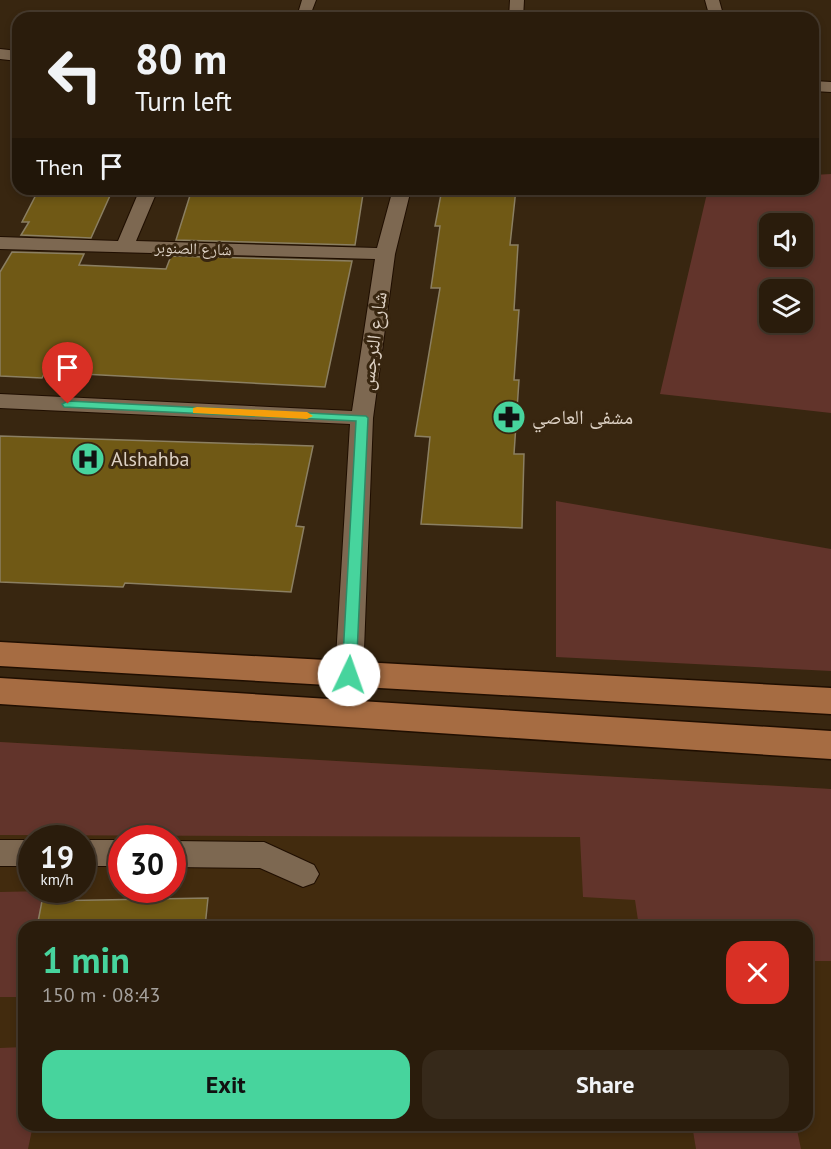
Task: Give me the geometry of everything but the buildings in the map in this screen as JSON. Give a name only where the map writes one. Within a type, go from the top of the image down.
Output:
[{"type":"main road","points":[[0,654],[831,701]]},
{"type":"main road","points":[[0,691],[831,745]]},
{"type":"street","points":[[125,246],[146,195]]},
{"type":"street","name":"شارع النرجس","points":[[349,675],[362,418],[385,254],[400,195]]},
{"type":"street","name":"شارع الصنوبر","points":[[0,243],[385,254]]},
{"type":"street","points":[[0,401],[362,418]]},
{"type":"street","points":[[0,853],[18,853]]},
{"type":"street","points":[[186,854],[264,855],[303,874]]},
{"type":"shaded area","points":[[831,174],[831,413],[660,394],[707,195],[819,195],[819,175]]},
{"type":"shaded area","points":[[556,501],[831,549],[831,671],[556,657]]},
{"type":"shaded area","points":[[0,742],[831,789],[831,1149],[0,1149]]},
{"type":"shaded area","points":[[0,742],[831,789],[831,961],[813,961],[813,921],[638,921],[635,900],[583,897],[580,837],[186,836],[186,825],[108,825],[108,835],[96,835],[96,825],[18,825],[18,835],[0,835]]},
{"type":"shaded area","points":[[0,892],[18,892],[18,903],[43,903],[39,921],[18,921],[18,997],[0,997]]},
{"type":"shaded area","points":[[18,1047],[18,1131],[32,1131],[28,1149],[0,1149],[0,1048]]},
{"type":"shaded area","points":[[693,1131],[797,1131],[801,1149],[696,1149]]},
{"type":"slow traffic","points":[[197,410],[307,416]]},
{"type":"place","name":"مشفى العاصي","points":[[509,417]]},
{"type":"place","name":"Alshahba","points":[[88,459]]},
{"type":"route","points":[[68,404],[362,418],[349,675]]}]
